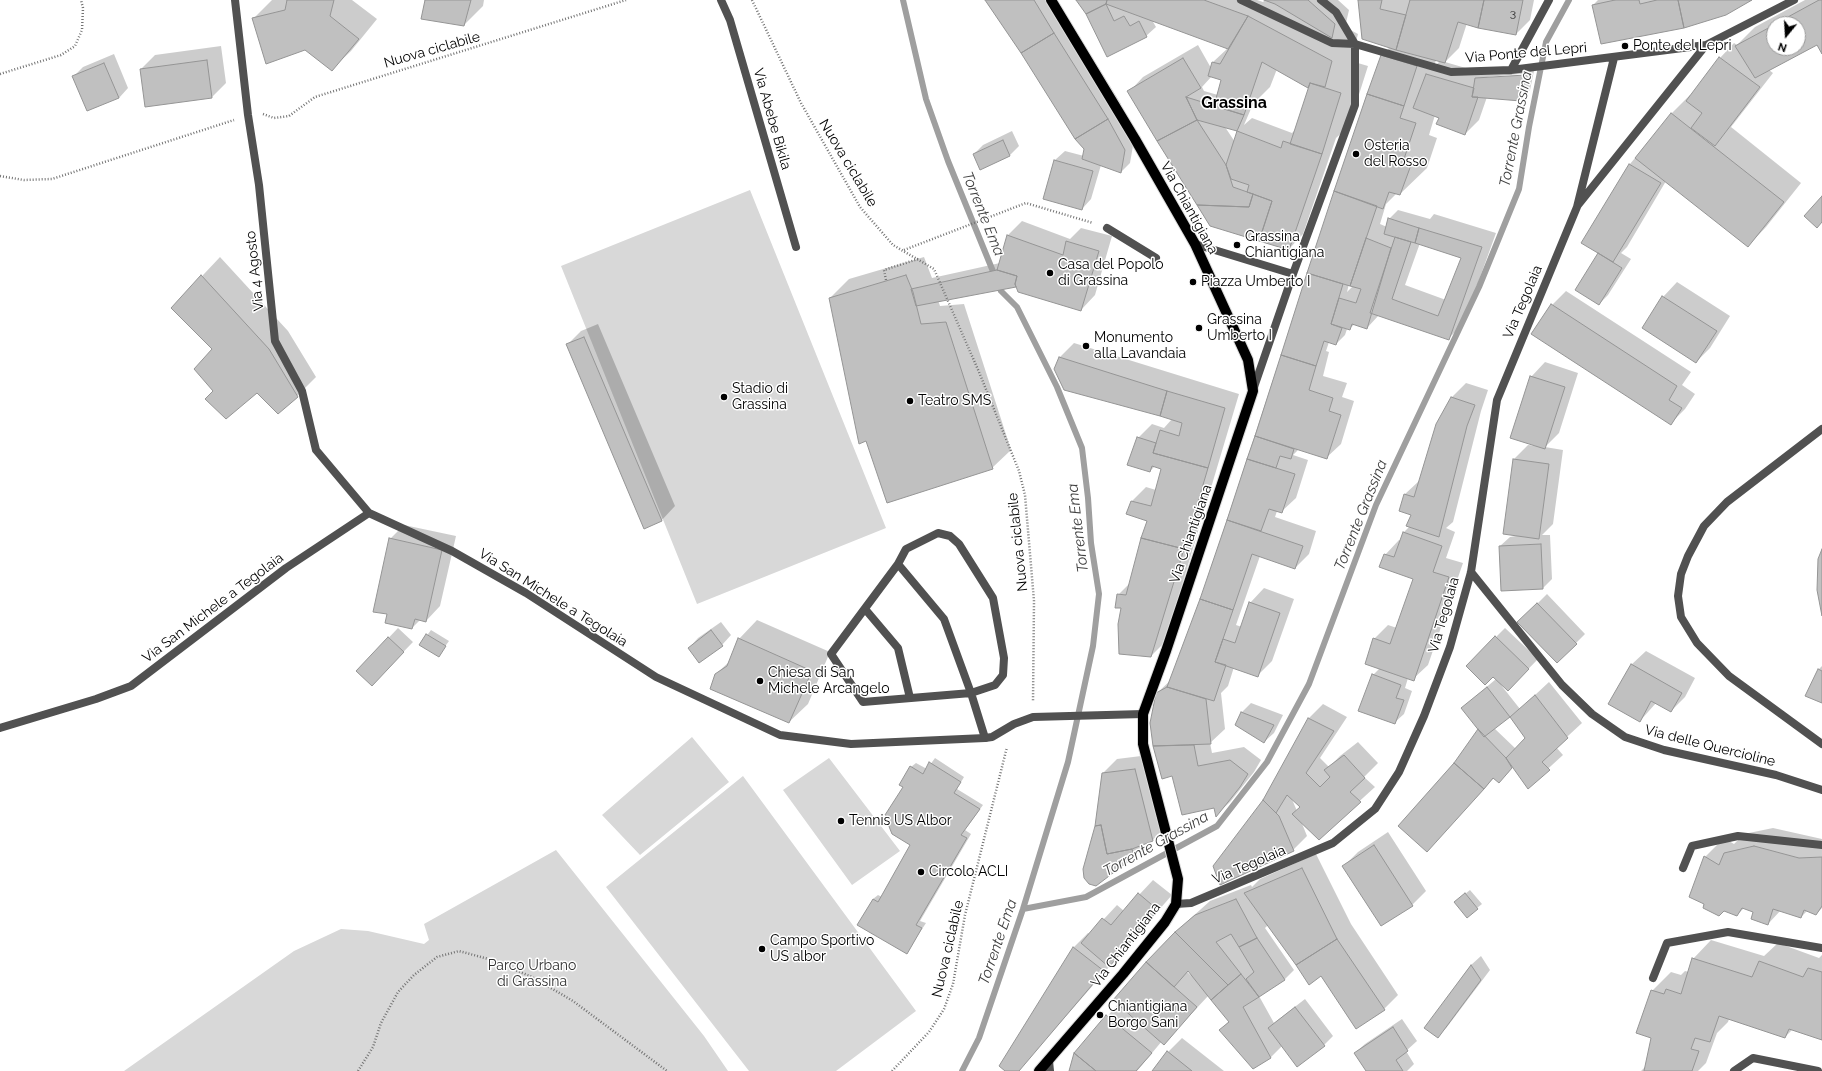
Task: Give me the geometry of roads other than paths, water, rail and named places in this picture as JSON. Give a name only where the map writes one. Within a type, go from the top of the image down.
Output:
[{"type":"main road","name":"Via Chiantigiana","points":[[1039,1071],[1049,1066],[1156,934],[1176,904],[1178,879],[1143,744],[1143,714],[1166,652],[1253,391],[1248,360],[1195,244],[1135,139],[1051,0]]},
{"type":"street","name":"Via 4 Agosto","points":[[235,0],[248,115],[259,185],[275,341],[302,391],[316,450],[369,512]]},
{"type":"street","name":"Via Abebe Bikila","points":[[721,0],[730,20],[796,246]]},
{"type":"street","name":"Via Ponte del Lepri","points":[[1241,0],[1332,43],[1355,44],[1451,72],[1511,70],[1706,45]]},
{"type":"street","points":[[1253,391],[1293,274],[1355,104],[1355,44],[1336,12],[1321,0]]},
{"type":"street","points":[[1511,70],[1549,0]]},
{"type":"street","points":[[1706,45],[1794,0]]},
{"type":"street","name":"Via Tegolaia","points":[[1577,207],[1706,45]]},
{"type":"street","name":"Via Tegolaia","points":[[1176,904],[1191,904],[1333,843],[1375,808],[1399,772],[1424,716],[1450,647],[1471,572],[1497,400],[1577,207],[1614,58]]},
{"type":"street","points":[[1107,228],[1156,258]]},
{"type":"street","points":[[1195,244],[1293,274]]},
{"type":"street","points":[[1822,429],[1727,502],[1704,526],[1688,556],[1681,574],[1678,596],[1681,617],[1697,643],[1730,676],[1822,744]]},
{"type":"street","name":"Via San Michele a Tegolaia","points":[[0,728],[96,699],[131,686],[286,568],[369,512],[452,551],[526,593],[656,677],[780,735],[851,744],[985,738],[992,737],[1014,724],[1033,717],[1046,718],[1143,714]]},
{"type":"street","points":[[938,533],[950,536],[959,544],[993,598],[1004,658],[1003,675],[996,685],[971,693],[863,702],[831,654],[898,564],[906,549],[938,533]]},
{"type":"street","points":[[898,564],[944,619],[971,693],[985,738]]},
{"type":"street","name":"Via delle Quercioline","points":[[1471,572],[1562,685],[1592,714],[1625,737],[1664,750],[1776,775],[1822,790]]},
{"type":"street","points":[[865,609],[898,648],[910,698]]},
{"type":"street","points":[[1683,868],[1692,846],[1738,836],[1822,845]]},
{"type":"street","points":[[1653,978],[1667,943],[1728,932],[1822,948]]},
{"type":"street","points":[[1734,1071],[1753,1058],[1818,1071]]},
{"type":"waterway","name":"Torrente Ema","points":[[903,0],[926,99],[948,161],[1001,291],[1017,307],[1057,387],[1082,448],[1088,498],[1091,543],[1099,594],[1093,646],[1068,762],[1023,909],[979,1038],[962,1071]]},
{"type":"waterway","name":"Torrente Grassina","points":[[1023,909],[1086,897],[1217,826],[1267,762],[1309,684],[1376,505],[1479,287],[1519,189],[1529,127],[1546,42],[1569,0]]},
{"type":"place","name":"Ponte del Lepri","points":[[1625,46]]},
{"type":"place","name":"Osteria del Rosso","points":[[1356,154]]},
{"type":"place","name":"Grassina Chiantigiana","points":[[1237,245]]},
{"type":"place","name":"Casa del Popolo di Grassina","points":[[1050,273]]},
{"type":"place","name":"Piazza Umberto I","points":[[1193,282]]},
{"type":"place","name":"Grassina Umberto I","points":[[1199,328]]},
{"type":"place","name":"Monumento alla Lavandaia","points":[[1086,346]]},
{"type":"place","name":"Stadio di Grassina","points":[[724,397]]},
{"type":"place","name":"Teatro SMS","points":[[910,401]]},
{"type":"place","name":"Chiesa di San Michele Arcangelo","points":[[760,681]]},
{"type":"place","name":"Tennis US Albor","points":[[841,821]]},
{"type":"place","name":"Circolo ACLI","points":[[921,872]]},
{"type":"place","name":"Campo Sportivo US albor","points":[[762,949]]},
{"type":"place","name":"Chiantigiana Borgo Sani","points":[[1100,1015]]},
{"type":"district","name":"Grassina","points":[[1234,103]]},
{"type":"park label","name":"Parco Urbano di Grassina","points":[[532,974]]}]
